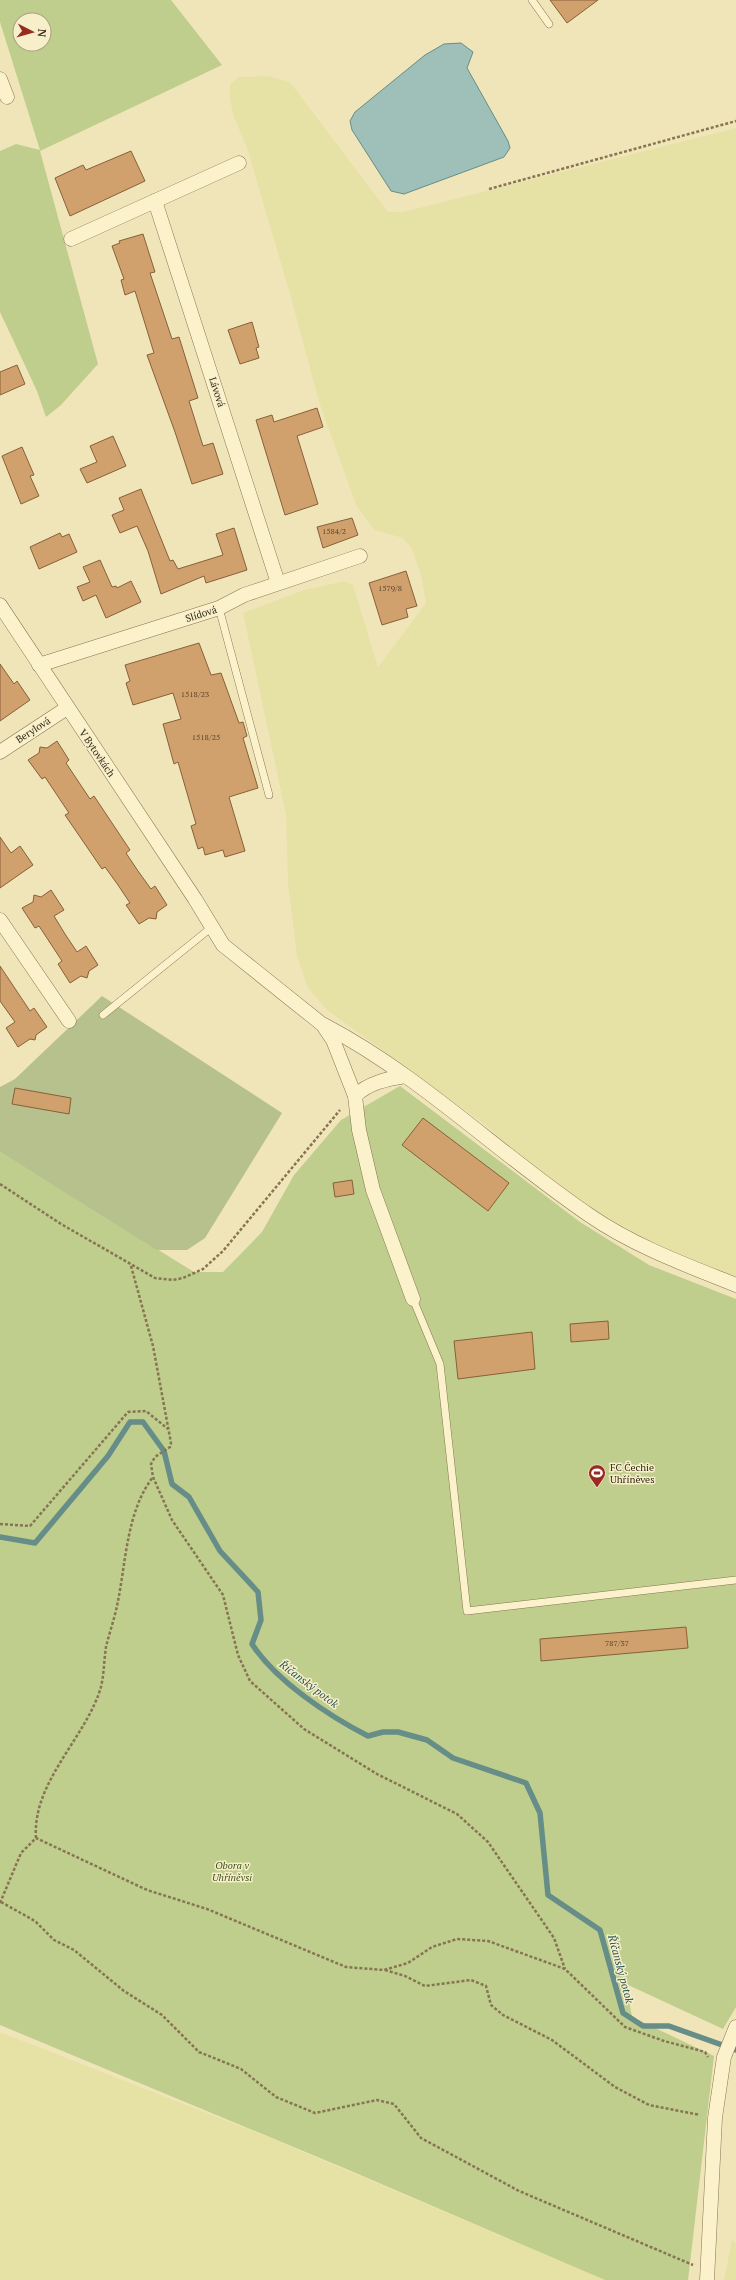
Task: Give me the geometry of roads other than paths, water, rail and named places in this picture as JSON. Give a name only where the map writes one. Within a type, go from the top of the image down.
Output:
[{"type":"street","points":[[0,79],[7,97]]},
{"type":"street","points":[[70,239],[239,163]]},
{"type":"street","name":"Lávová","points":[[155,201],[278,583]]},
{"type":"street","name":"Slídová","points":[[39,665],[219,608],[244,595],[360,556]]},
{"type":"street","name":"V Bytovkách","points":[[0,605],[195,899],[223,945],[324,1025]]},
{"type":"street","name":"Berylová","points":[[0,752],[67,708]]},
{"type":"street","points":[[0,920],[69,1021]]},
{"type":"street","points":[[324,1025],[362,1045],[590,1215],[654,1252],[736,1285]]},
{"type":"street","points":[[324,1025],[333,1040],[355,1096],[359,1130],[373,1190],[413,1299]]},
{"type":"street","points":[[355,1096],[360,1091],[384,1080],[405,1076]]},
{"type":"street","points":[[707,2276],[715,2118],[724,2057],[735,2029]]},
{"type":"lane","points":[[532,0],[549,24]]},
{"type":"lane","points":[[219,608],[269,795]]},
{"type":"lane","points":[[103,1016],[212,927]]},
{"type":"lane","points":[[413,1299],[440,1364],[467,1611],[736,1580]]},
{"type":"water","points":[[461,43],[473,52],[467,68],[508,141],[510,148],[504,157],[404,194],[391,191],[352,130],[350,121],[355,112],[425,55],[444,44]]},
{"type":"waterway","name":"Říčanský potok","points":[[0,1537],[35,1543],[108,1456],[130,1422],[143,1422],[164,1451],[172,1484],[189,1497],[220,1551],[258,1592],[261,1620],[252,1644],[262,1658],[289,1684],[320,1708],[368,1736],[383,1732],[398,1732],[427,1740],[453,1758],[526,1783],[540,1813],[548,1895],[600,1930],[623,2013],[643,2026],[669,2026],[736,2050]]},
{"type":"place","name":"FC Čechie Uhříněves","points":[[597,1488]]},
{"type":"park label","name":"Obora v Uhříněvsi","points":[[232,1870]]}]
